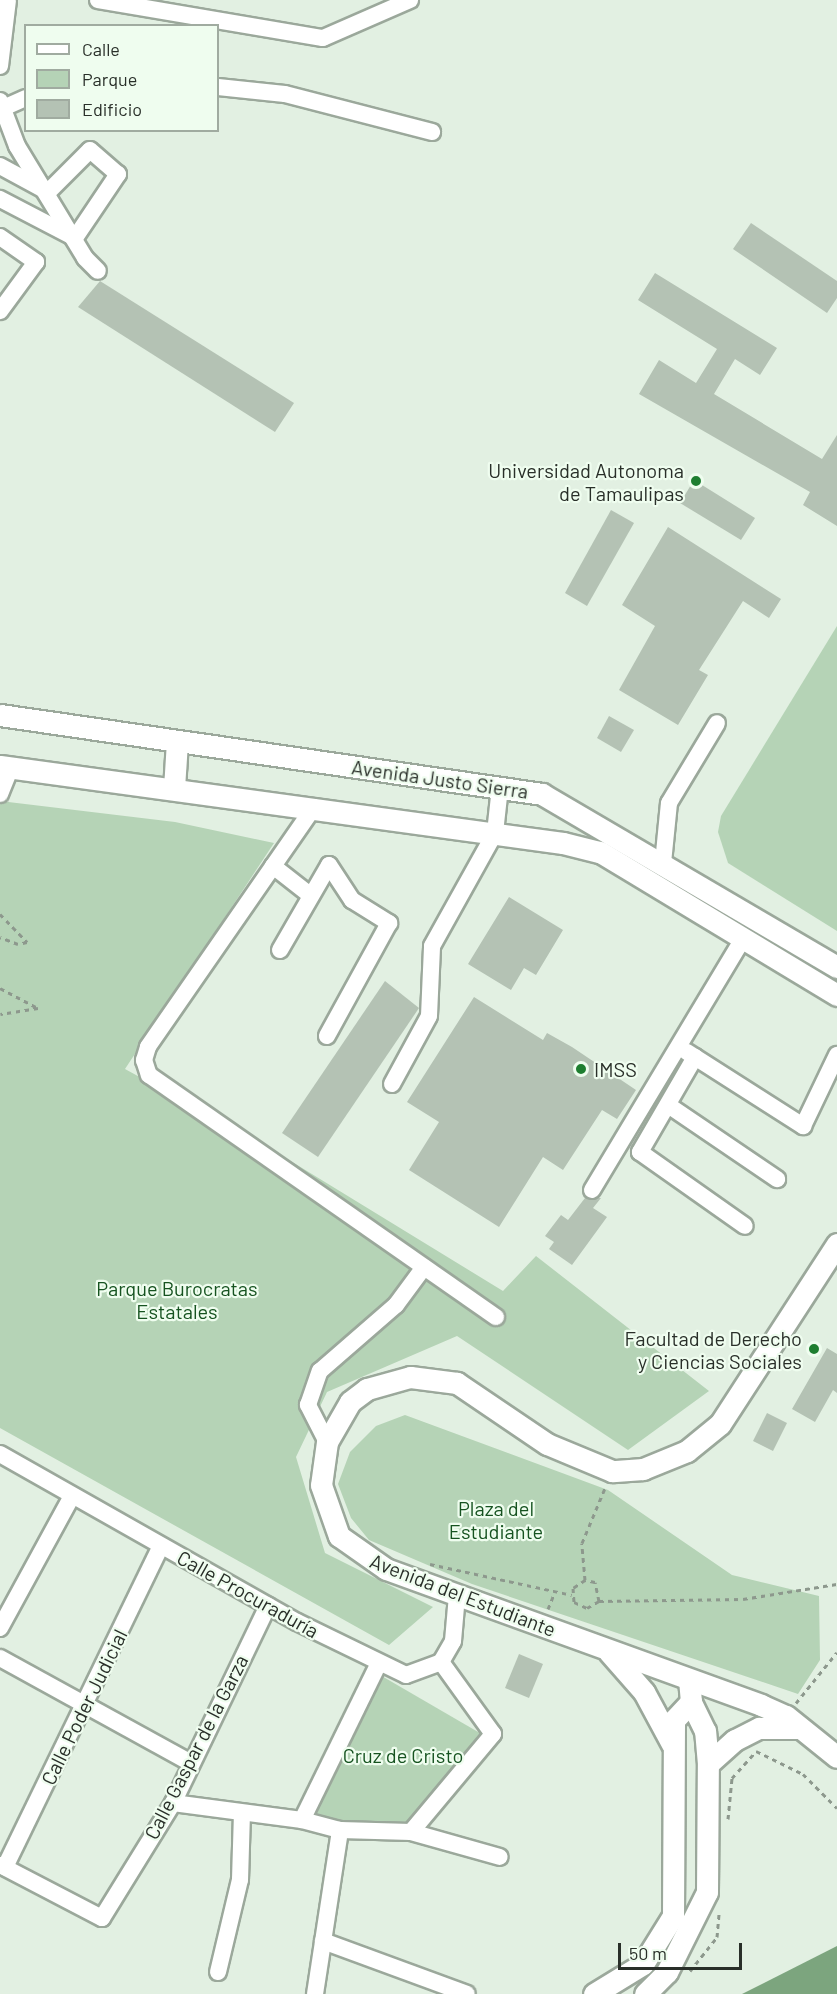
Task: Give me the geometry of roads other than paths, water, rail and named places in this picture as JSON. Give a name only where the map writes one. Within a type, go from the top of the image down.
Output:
[{"type":"main road","name":"Avenida Justo Sierra","points":[[0,715],[500,787],[561,801],[837,967]]},
{"type":"main road","points":[[174,788],[177,741]]},
{"type":"main road","points":[[5,766],[495,833],[600,852],[837,995]]},
{"type":"main road","name":"Avenida del Estudiante","points":[[837,1244],[709,1437],[665,1461],[612,1471],[547,1444],[457,1383],[434,1378],[410,1377],[367,1389],[334,1421],[327,1442],[321,1485],[339,1536],[357,1553],[400,1574],[689,1680],[795,1722],[837,1757]]},
{"type":"main road","points":[[606,1649],[644,1692],[672,1744]]},
{"type":"main road","points":[[645,1994],[667,1972],[707,1892],[708,1764],[705,1731],[691,1702],[689,1680]]},
{"type":"main road","points":[[594,1994],[643,1964],[673,1916],[677,1850],[672,1744],[674,1720],[691,1702]]},
{"type":"main road","points":[[708,1764],[735,1740],[759,1728],[795,1722]]},
{"type":"street","points":[[0,66],[8,0]]},
{"type":"street","points":[[98,0],[323,38],[395,4],[410,0]]},
{"type":"street","points":[[219,87],[285,94],[432,132]]},
{"type":"street","points":[[24,99],[1,105],[17,146],[98,271]]},
{"type":"street","points":[[48,192],[90,150],[118,174],[75,238]]},
{"type":"street","points":[[0,166],[48,192]]},
{"type":"street","points":[[0,199],[75,238]]},
{"type":"street","points":[[0,237],[36,262],[0,311]]},
{"type":"street","points":[[663,863],[669,802],[717,723]]},
{"type":"street","points":[[0,794],[5,766]]},
{"type":"street","points":[[392,1084],[429,1016],[432,946],[495,833],[500,787]]},
{"type":"street","points":[[314,807],[148,1047],[144,1060],[149,1076],[496,1317]]},
{"type":"street","points":[[280,950],[329,864],[352,900],[389,923],[327,1036]]},
{"type":"street","points":[[273,866],[310,896]]},
{"type":"street","points":[[592,1190],[744,937]]},
{"type":"street","points":[[678,1047],[803,1126],[837,1055]]},
{"type":"street","points":[[695,1057],[640,1152],[745,1226]]},
{"type":"street","points":[[668,1105],[777,1179]]},
{"type":"street","points":[[327,1442],[308,1405],[320,1371],[396,1305],[424,1268]]},
{"type":"street","name":"Calle Procuraduría","points":[[0,1454],[268,1606],[379,1663],[406,1675],[441,1662]]},
{"type":"street","points":[[0,1628],[72,1496]]},
{"type":"street","name":"Calle Poder Judicial","points":[[2,1866],[86,1707],[161,1546]]},
{"type":"street","points":[[411,1832],[493,1734],[441,1662],[453,1641],[457,1595]]},
{"type":"street","name":"Calle Gaspar de la Garza","points":[[2,1866],[102,1918],[172,1803],[268,1606]]},
{"type":"street","points":[[0,1658],[191,1763]]},
{"type":"street","points":[[302,1820],[379,1663]]},
{"type":"street","points":[[172,1803],[302,1820],[340,1830],[411,1832],[500,1857]]},
{"type":"street","points":[[218,1972],[240,1880],[242,1813]]},
{"type":"street","points":[[315,1994],[340,1830]]},
{"type":"street","points":[[323,1941],[467,1994]]},
{"type":"place","name":"Universidad Autonoma de Tamaulipas","points":[[696,481]]},
{"type":"place","name":"IMSS","points":[[581,1069]]},
{"type":"place","name":"Facultad de Derecho y Ciencias Sociales","points":[[814,1349]]},
{"type":"park label","name":"Parque Burocratas Estatales","points":[[177,1300]]},
{"type":"park label","name":"Plaza del Estudiante","points":[[496,1520]]},
{"type":"park label","name":"Cruz de Cristo","points":[[403,1755]]}]
